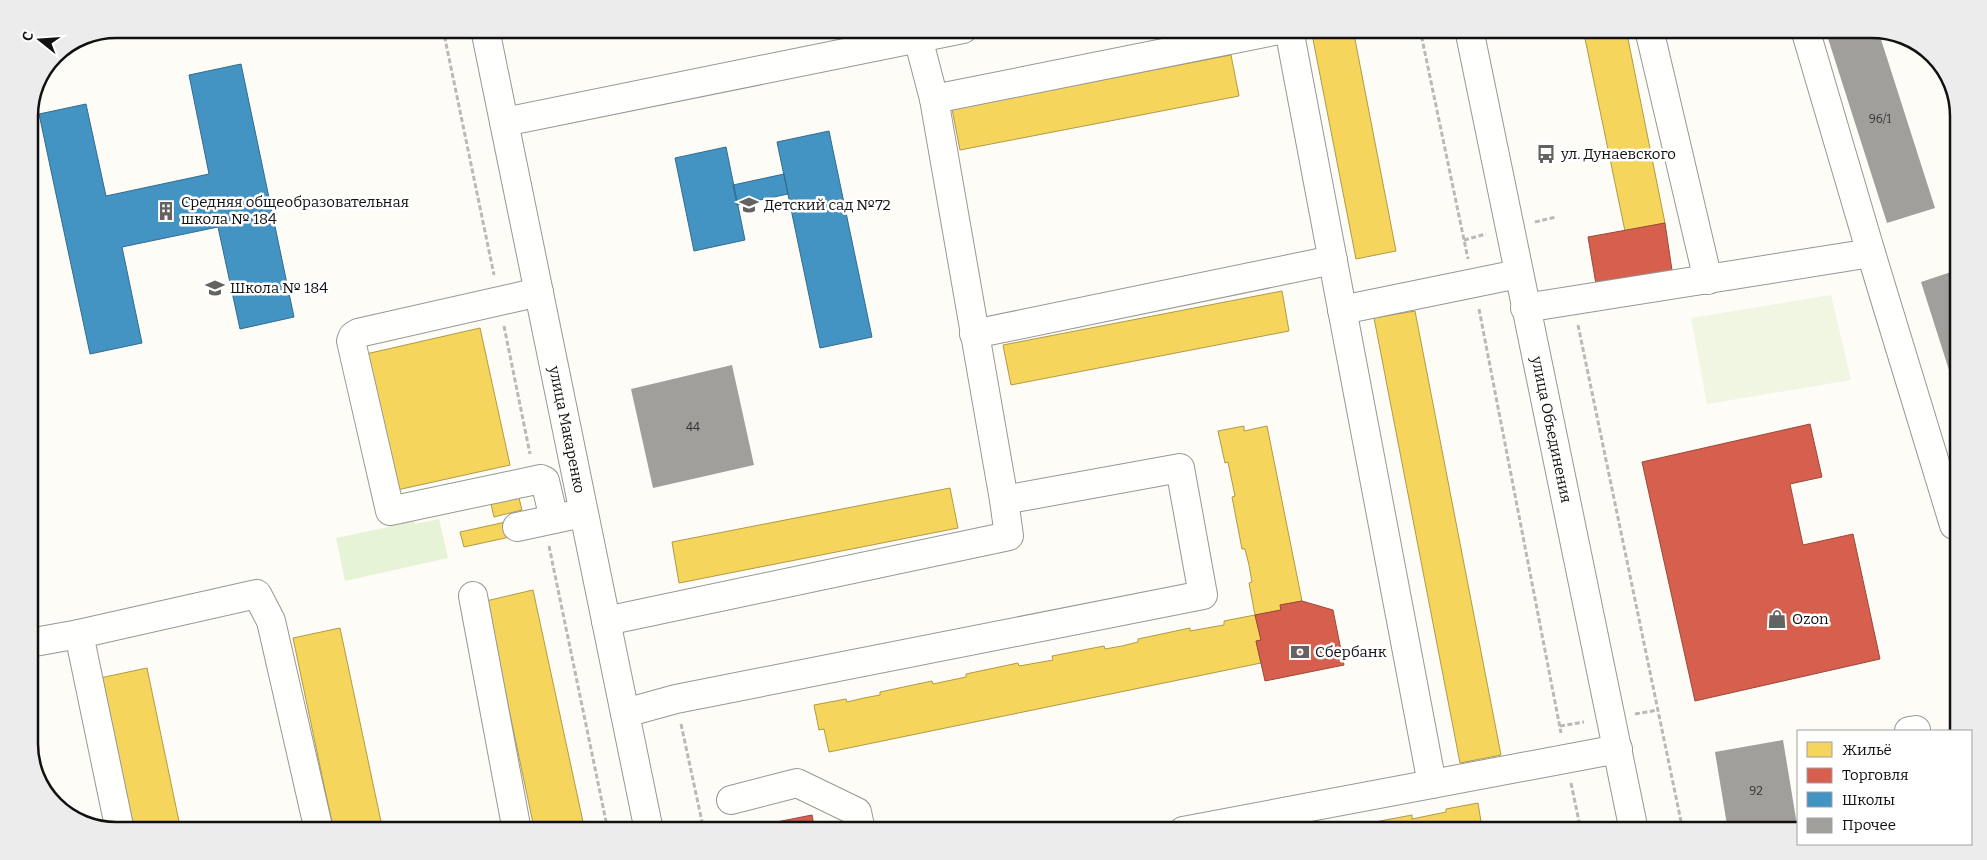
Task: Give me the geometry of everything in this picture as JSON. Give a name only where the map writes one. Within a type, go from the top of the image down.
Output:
[{"type":"street","name":"улица Макаренко","points":[[487,38],[647,822]]},
{"type":"street","points":[[504,122],[918,38],[934,99],[1009,536],[606,621]]},
{"type":"street","points":[[934,99],[1239,38]]},
{"type":"street","points":[[1291,38],[1432,784]]},
{"type":"street","name":"улица Объединения","points":[[1471,38],[1632,822]]},
{"type":"street","points":[[1651,38],[1708,280]]},
{"type":"street","points":[[1808,38],[1950,511]]},
{"type":"street","points":[[1525,308],[1872,253]]},
{"type":"street","points":[[974,334],[1333,260]]},
{"type":"street","points":[[1342,310],[1518,274]]},
{"type":"street","points":[[539,292],[358,332],[351,341],[390,511],[541,479],[546,481],[549,520]]},
{"type":"street","points":[[625,713],[676,699],[1204,595],[1180,468],[1004,500]]},
{"type":"street","points":[[517,527],[584,512]]},
{"type":"street","points":[[38,641],[257,594],[271,620],[317,822]]},
{"type":"street","points":[[473,596],[515,822]]},
{"type":"street","points":[[79,634],[118,822]]},
{"type":"street","points":[[1231,822],[1618,749]]},
{"type":"street","points":[[731,800],[797,783],[857,812],[859,822]]},
{"type":"path","points":[[445,38],[536,480]]},
{"type":"path","points":[[1422,38],[1474,284],[1579,822]]},
{"type":"path","points":[[1573,300],[1681,822]]},
{"type":"path","points":[[549,520],[606,822]]},
{"type":"path","points":[[676,699],[702,822]]},
{"type":"green space","points":[[1831,295],[1851,380],[1707,404],[1691,318]]},
{"type":"green space","points":[[413,516],[415,524],[439,519],[448,558],[345,581],[336,538],[388,527],[387,522]]},
{"type":"building: Жильё","points":[[1313,38],[1355,38],[1396,251],[1356,259]]},
{"type":"building: Жильё","points":[[1585,38],[1628,38],[1665,223],[1625,231]]},
{"type":"building: Жильё","points":[[1231,55],[1239,96],[960,150],[952,109]]},
{"type":"building: Жильё","points":[[1282,291],[1289,331],[1011,385],[1003,345]]},
{"type":"building: Жильё","points":[[1415,311],[1501,755],[1460,763],[1374,318]]},
{"type":"building: Жильё","points":[[480,328],[510,465],[397,490],[366,354]]},
{"type":"building: Жильё","points":[[1244,426],[1244,431],[1267,426],[1302,601],[1280,605],[1281,610],[1255,615],[1249,583],[1252,582],[1249,565],[1245,549],[1242,549],[1232,497],[1235,496],[1228,462],[1225,463],[1218,431]]},
{"type":"building: Жильё","points":[[950,488],[958,528],[679,583],[672,542]]},
{"type":"building: Жильё","points":[[519,498],[522,510],[494,517],[491,504]]},
{"type":"building: Жильё","points":[[515,520],[519,535],[464,547],[460,532]]},
{"type":"building: Жильё","points":[[533,590],[583,822],[533,822],[486,601]]},
{"type":"building: Жильё","points":[[1255,615],[1261,640],[1256,641],[1261,663],[829,752],[824,729],[819,730],[814,705],[846,699],[847,702],[880,695],[880,692],[932,681],[933,684],[966,677],[966,674],[1018,663],[1019,666],[1053,660],[1052,656],[1104,646],[1105,649],[1122,646],[1138,642],[1138,639],[1190,628],[1190,631],[1224,625],[1224,621]]},
{"type":"building: Жильё","points":[[340,628],[381,822],[332,822],[293,638]]},
{"type":"building: Жильё","points":[[147,668],[179,822],[130,822],[100,678]]},
{"type":"building: Жильё","points":[[1478,803],[1481,822],[1375,822],[1412,815],[1412,819],[1446,812],[1446,809]]},
{"type":"building: Торговля","points":[[1665,223],[1673,277],[1597,290],[1588,237]]},
{"type":"building: Торговля","points":[[1810,424],[1822,477],[1790,484],[1803,545],[1853,534],[1880,659],[1695,701],[1642,462]]},
{"type":"building: Торговля","name":"Сбербанк","points":[[1302,601],[1333,610],[1344,665],[1265,681],[1256,641],[1261,640],[1255,615],[1281,610],[1280,605]]},
{"type":"building: Торговля","points":[[812,815],[813,822],[777,822]]},
{"type":"building: Школы","name":"Средняя общеобразовательная школа № 184","points":[[241,64],[294,317],[240,329],[218,227],[122,247],[142,343],[90,354],[39,114],[86,104],[106,196],[209,174],[189,75]]},
{"type":"building: Школы","points":[[829,131],[872,337],[820,348],[777,142]]},
{"type":"building: Школы","points":[[726,147],[745,240],[694,251],[675,158]]},
{"type":"building: Школы","points":[[784,174],[788,194],[737,205],[733,185]]},
{"type":"building: Прочее","points":[[1828,38],[1881,39],[1935,208],[1887,223]]},
{"type":"building: Прочее","points":[[1949,273],[1949,371],[1921,282]]},
{"type":"building: Прочее","points":[[732,365],[754,465],[653,488],[631,389]]},
{"type":"building: Прочее","points":[[1783,740],[1797,822],[1727,822],[1715,752]]},
{"type":"place","name":"ул. Дунаевского","points":[[1546,154]]},
{"type":"place","name":"Детский сад №72","points":[[749,205]]},
{"type":"place","name":"Средняя общеобразовательная школа № 184","points":[[166,211]]},
{"type":"place","name":"Школа № 184","points":[[215,288]]},
{"type":"place","name":"Ozon","points":[[1777,619]]},
{"type":"place","name":"Сбербанк","points":[[1300,652]]}]
